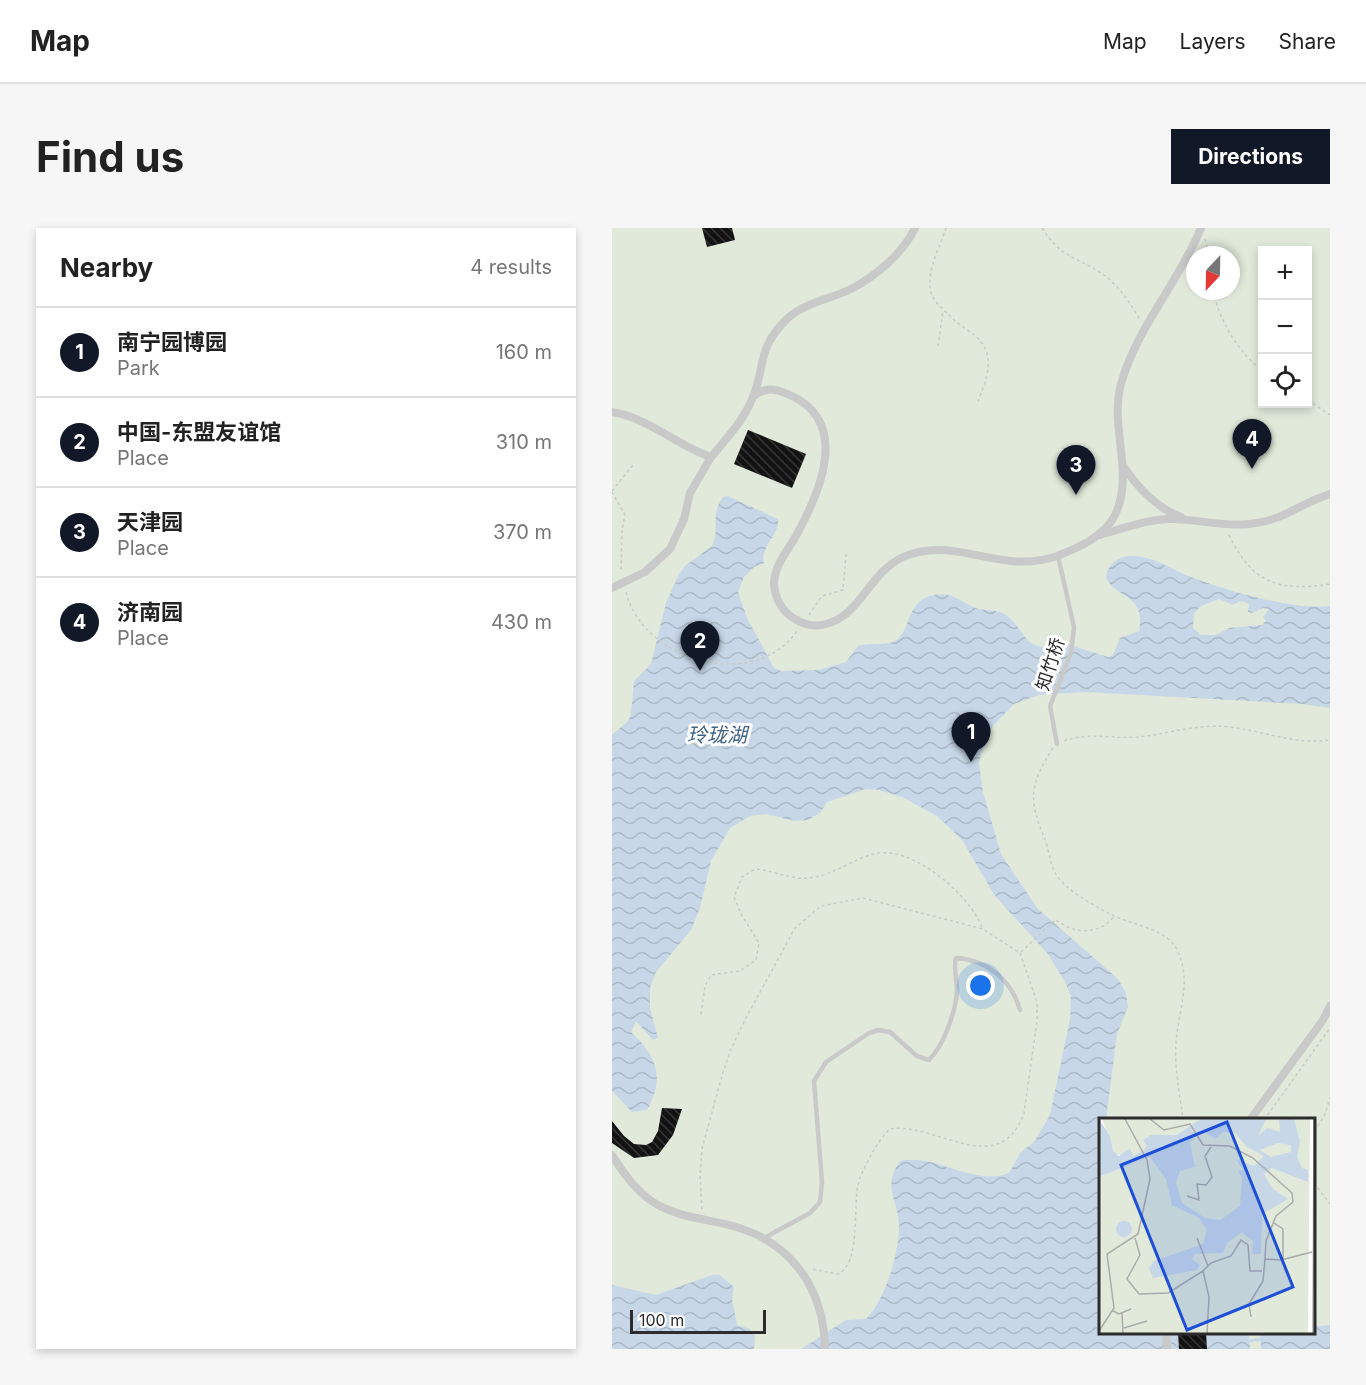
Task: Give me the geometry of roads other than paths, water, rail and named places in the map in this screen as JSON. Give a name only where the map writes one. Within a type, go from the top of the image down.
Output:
[{"type":"street","points":[[612,588],[645,572],[670,549],[684,519],[690,493],[711,457],[741,421],[754,396],[761,357],[773,335],[789,317],[826,298],[853,288],[872,275],[895,256],[915,228]]},
{"type":"street","points":[[1099,535],[1115,516],[1124,481],[1118,439],[1120,387],[1145,329],[1182,272],[1201,229]]},
{"type":"street","points":[[754,396],[761,390],[769,388],[782,391],[809,406],[824,426],[826,446],[819,483],[801,526],[780,564],[774,582],[781,606],[791,617],[803,623],[821,625],[845,615],[869,584],[891,564],[921,552],[952,550],[1012,562],[1035,562],[1058,555],[1099,535],[1135,524],[1169,519],[1225,526],[1276,519],[1330,494]]},
{"type":"street","points":[[612,412],[643,421],[674,440],[711,457]]},
{"type":"street","points":[[1121,462],[1152,499],[1169,512],[1186,520]]},
{"type":"street","points":[[1251,1118],[1323,1020],[1330,1006]]},
{"type":"street","points":[[612,1155],[632,1183],[647,1198],[672,1211],[733,1226],[764,1238],[801,1270],[822,1314],[825,1349]]},
{"type":"street","points":[[1166,1334],[1167,1349]]},
{"type":"lane","name":"知竹桥","points":[[1057,744],[1050,706],[1071,652],[1074,627],[1058,555]]},
{"type":"lane","points":[[764,1238],[810,1213],[820,1202],[822,1182],[814,1081],[826,1062],[869,1033],[878,1030],[890,1032],[917,1056],[929,1060],[936,1053],[952,1012],[957,992],[956,958],[980,963],[1002,977],[1015,992],[1020,1010]]},
{"type":"water","name":"玲珑湖","points":[[728,496],[778,519],[776,530],[765,551],[764,563],[754,567],[744,577],[738,592],[747,618],[774,668],[781,671],[818,670],[846,662],[858,646],[894,641],[902,633],[914,607],[925,598],[940,594],[946,594],[976,608],[998,611],[1006,615],[1028,640],[1037,646],[1043,647],[1051,640],[1108,657],[1113,655],[1120,638],[1139,631],[1140,619],[1135,604],[1111,585],[1106,578],[1109,568],[1115,561],[1129,556],[1148,558],[1200,581],[1257,598],[1315,607],[1330,606],[1330,708],[1302,704],[1084,692],[1038,695],[1014,704],[992,727],[979,763],[983,792],[1001,854],[1037,908],[1118,979],[1126,993],[1128,1007],[1117,1034],[1106,1118],[1099,1118],[1099,1334],[1249,1334],[1250,1349],[801,1349],[846,1320],[866,1319],[879,1301],[890,1276],[897,1250],[899,1227],[891,1187],[900,1161],[927,1161],[982,1176],[1009,1173],[1020,1153],[1034,1142],[1050,1115],[1070,1019],[1071,996],[1065,982],[1048,954],[995,896],[962,840],[937,816],[902,797],[879,790],[866,789],[827,802],[820,813],[808,820],[795,821],[767,814],[750,816],[730,828],[711,861],[700,908],[691,930],[656,972],[650,988],[650,1008],[658,1038],[653,1040],[636,1021],[631,1032],[647,1050],[656,1068],[656,1088],[653,1098],[647,1110],[632,1112],[612,1091],[612,735],[628,721],[631,714],[634,681],[651,664],[666,603],[679,574],[685,566],[712,546],[716,533],[719,504],[723,497]],"holes":[[[1219,599],[1233,605],[1249,604],[1248,612],[1252,613],[1263,608],[1269,609],[1263,617],[1266,621],[1262,625],[1229,628],[1216,635],[1201,635],[1193,628],[1194,613],[1201,606]]]},
{"type":"water","points":[[712,1275],[720,1275],[734,1287],[732,1299],[737,1325],[750,1329],[755,1335],[754,1349],[612,1349],[612,1285],[656,1295]]},
{"type":"water","points":[[1330,1325],[1330,1349],[1261,1349],[1260,1334],[1315,1334],[1315,1326]]},
{"type":"waterway","points":[[1248,1341],[1262,1339]]},
{"type":"place","name":"济南园","points":[[1252,469]]},
{"type":"place","name":"天津园","points":[[1076,495]]},
{"type":"place","name":"中国-东盟友谊馆","points":[[700,671]]},
{"type":"place","name":"南宁园博园","points":[[971,762]]}]
